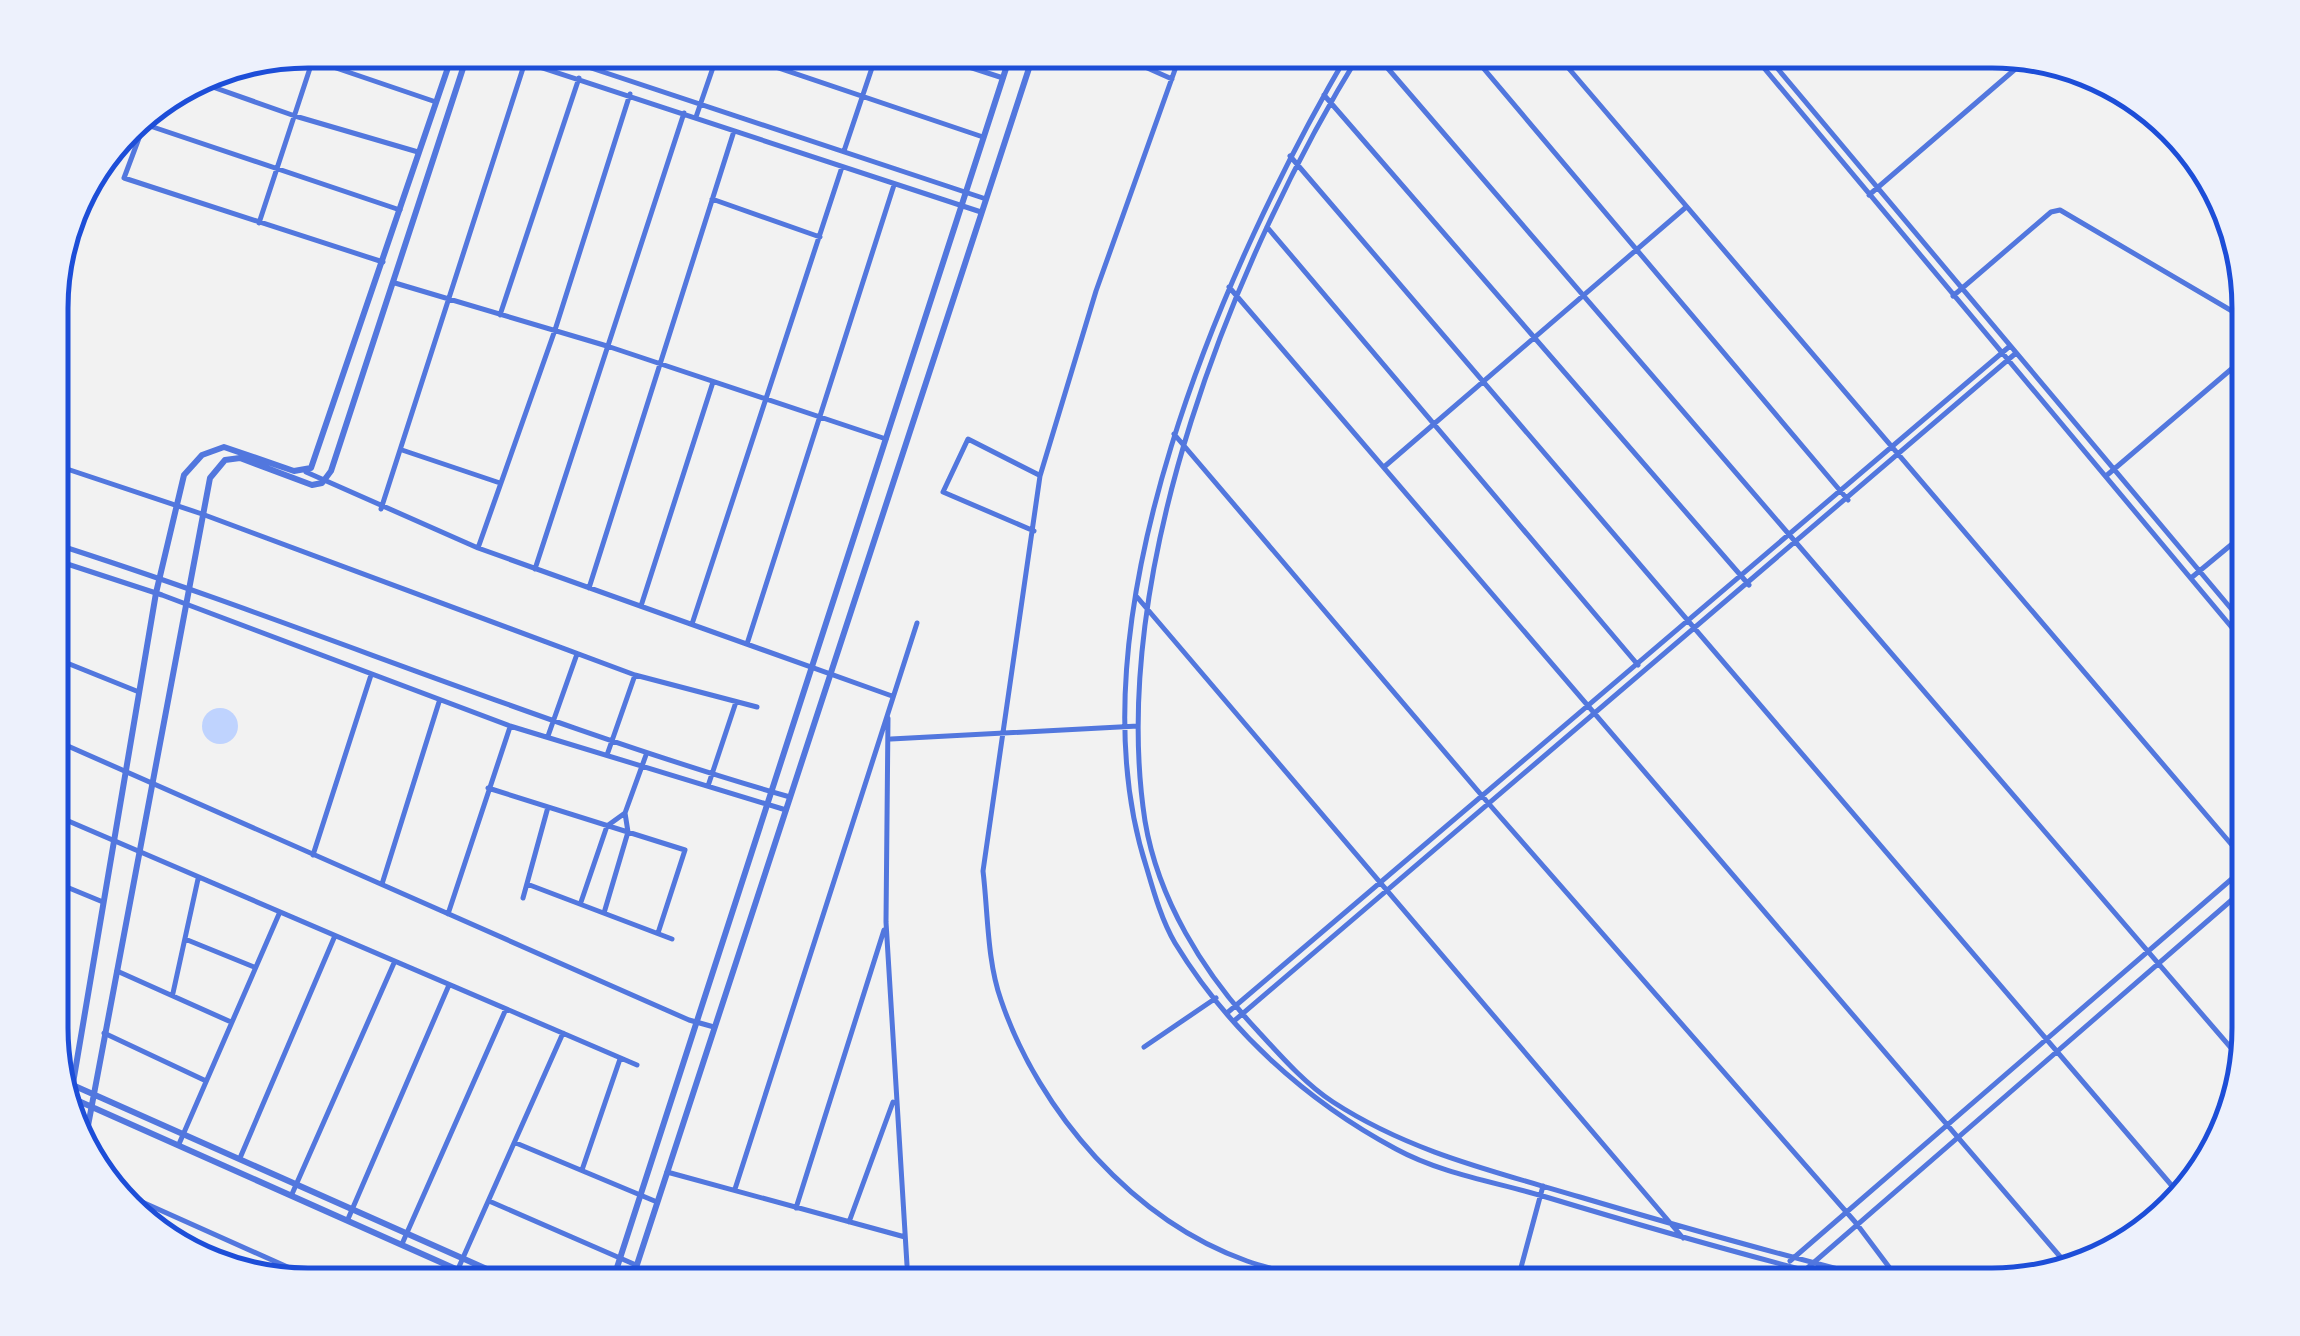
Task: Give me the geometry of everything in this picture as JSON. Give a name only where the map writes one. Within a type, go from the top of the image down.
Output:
[{"type":"street","points":[[259,224],[310,68]]},
{"type":"street","points":[[336,68],[436,102]]},
{"type":"street","points":[[306,472],[342,382],[448,68]]},
{"type":"street","points":[[87,1122],[117,972],[180,603],[210,478],[225,460],[240,458],[312,485],[322,484],[331,471],[462,68]]},
{"type":"street","points":[[381,508],[524,68]]},
{"type":"street","points":[[546,68],[981,212]]},
{"type":"street","points":[[594,68],[986,199]]},
{"type":"street","points":[[696,117],[715,68]]},
{"type":"street","points":[[777,68],[984,137]]},
{"type":"street","points":[[844,153],[872,68]]},
{"type":"street","points":[[973,68],[1003,78]]},
{"type":"street","points":[[617,1268],[1006,68]]},
{"type":"street","points":[[635,1268],[1029,68]]},
{"type":"street","points":[[1147,68],[1172,79]]},
{"type":"street","points":[[1176,68],[1096,291],[1040,476],[983,871],[1000,999],[1034,1070],[1076,1134],[1114,1175],[1166,1219],[1244,1260],[1272,1268]]},
{"type":"street","points":[[1339,68],[1290,156],[1229,287],[1174,434],[1137,597],[1126,728],[1135,829],[1150,878],[1174,941],[1227,1013],[1322,1106],[1400,1152],[1450,1172],[1795,1268]]},
{"type":"street","points":[[1351,68],[1267,228],[1183,444],[1148,607],[1138,726],[1146,824],[1184,935],[1242,1014],[1284,1058],[1329,1100],[1404,1144],[1831,1268]]},
{"type":"street","points":[[1387,68],[2231,1048]]},
{"type":"street","points":[[1483,68],[1848,500]]},
{"type":"street","points":[[1567,68],[2232,844]]},
{"type":"street","points":[[1764,68],[2232,627]]},
{"type":"street","points":[[1777,68],[2232,609]]},
{"type":"street","points":[[1868,195],[2015,69]]},
{"type":"street","points":[[500,314],[579,78]]},
{"type":"street","points":[[213,87],[294,116],[419,152]]},
{"type":"street","points":[[478,548],[555,330],[630,94]]},
{"type":"street","points":[[1324,94],[1749,585]]},
{"type":"street","points":[[535,569],[684,113]]},
{"type":"street","points":[[150,126],[400,210]]},
{"type":"street","points":[[589,588],[734,132]]},
{"type":"street","points":[[139,137],[124,178],[383,262]]},
{"type":"street","points":[[1290,156],[2173,1187]]},
{"type":"street","points":[[692,624],[842,167]]},
{"type":"street","points":[[747,644],[894,183]]},
{"type":"street","points":[[712,200],[820,237]]},
{"type":"street","points":[[1384,467],[1686,208]]},
{"type":"street","points":[[1952,296],[2051,212],[2060,210],[2232,310]]},
{"type":"street","points":[[1262,221],[1645,673]]},
{"type":"street","points":[[394,283],[607,346],[886,438]]},
{"type":"street","points":[[1229,287],[2061,1258]]},
{"type":"street","points":[[1227,1013],[2010,346]]},
{"type":"street","points":[[1234,1020],[1899,458],[2016,353]]},
{"type":"street","points":[[2106,476],[2232,369]]},
{"type":"street","points":[[342,382],[360,388]]},
{"type":"street","points":[[641,606],[714,382]]},
{"type":"street","points":[[1174,434],[1891,1268]]},
{"type":"street","points":[[1034,531],[943,492],[968,439],[1040,476]]},
{"type":"street","points":[[75,1083],[159,577],[188,468],[202,455],[224,448],[306,472],[322,484],[478,548],[892,696]]},
{"type":"street","points":[[402,450],[500,483]]},
{"type":"street","points":[[68,469],[199,513],[577,654],[757,707]]},
{"type":"street","points":[[2191,578],[2232,544]]},
{"type":"street","points":[[68,548],[159,577],[646,756],[790,797]]},
{"type":"street","points":[[68,565],[159,594],[479,716],[786,810]]},
{"type":"street","points":[[1137,597],[1684,1240]]},
{"type":"street","points":[[735,1189],[918,623]]},
{"type":"street","points":[[325,657],[331,640]]},
{"type":"street","points":[[548,737],[577,654]]},
{"type":"street","points":[[68,664],[139,692]]},
{"type":"street","points":[[607,755],[635,674]]},
{"type":"street","points":[[313,855],[371,675]]},
{"type":"street","points":[[479,716],[484,699]]},
{"type":"street","points":[[382,884],[439,702]]},
{"type":"street","points":[[708,786],[736,702]]},
{"type":"street","points":[[888,717],[886,922],[907,1264]]},
{"type":"street","points":[[448,914],[510,726]]},
{"type":"street","points":[[880,739],[1138,726]]},
{"type":"street","points":[[68,746],[714,1026]]},
{"type":"street","points":[[604,912],[628,832],[625,813],[646,756]]},
{"type":"street","points":[[488,788],[684,850],[658,934]]},
{"type":"street","points":[[523,898],[548,807]]},
{"type":"street","points":[[580,903],[608,826],[625,813]]},
{"type":"street","points":[[68,821],[637,1065]]},
{"type":"street","points":[[1150,878],[1162,874]]},
{"type":"street","points":[[173,994],[198,879]]},
{"type":"street","points":[[1786,1266],[2232,879]]},
{"type":"street","points":[[527,884],[672,939]]},
{"type":"street","points":[[68,888],[103,902]]},
{"type":"street","points":[[1806,1268],[2232,900]]},
{"type":"street","points":[[178,1144],[279,914]]},
{"type":"street","points":[[796,1208],[886,922]]},
{"type":"street","points":[[240,1158],[334,938]]},
{"type":"street","points":[[185,939],[254,967]]},
{"type":"street","points":[[292,1194],[394,963]]},
{"type":"street","points":[[117,972],[231,1022]]},
{"type":"street","points":[[348,1219],[450,985]]},
{"type":"street","points":[[1144,1047],[1226,992]]},
{"type":"street","points":[[402,1244],[506,1009]]},
{"type":"street","points":[[458,1268],[563,1032]]},
{"type":"street","points":[[104,1033],[204,1080]]},
{"type":"street","points":[[1277,1066],[1284,1058]]},
{"type":"street","points":[[582,1171],[620,1060]]},
{"type":"street","points":[[75,1087],[485,1268]]},
{"type":"street","points":[[849,1222],[895,1097]]},
{"type":"street","points":[[80,1101],[456,1268]]},
{"type":"street","points":[[516,1143],[657,1202]]},
{"type":"street","points":[[1400,1152],[1404,1144]]},
{"type":"street","points":[[666,1172],[905,1237]]},
{"type":"street","points":[[1521,1268],[1543,1186]]},
{"type":"street","points":[[489,1201],[636,1265]]},
{"type":"street","points":[[143,1203],[287,1267]]},
{"type":"water","points":[[220,708],[233,713],[238,726],[233,739],[220,744],[207,739],[202,726],[207,713]]}]
